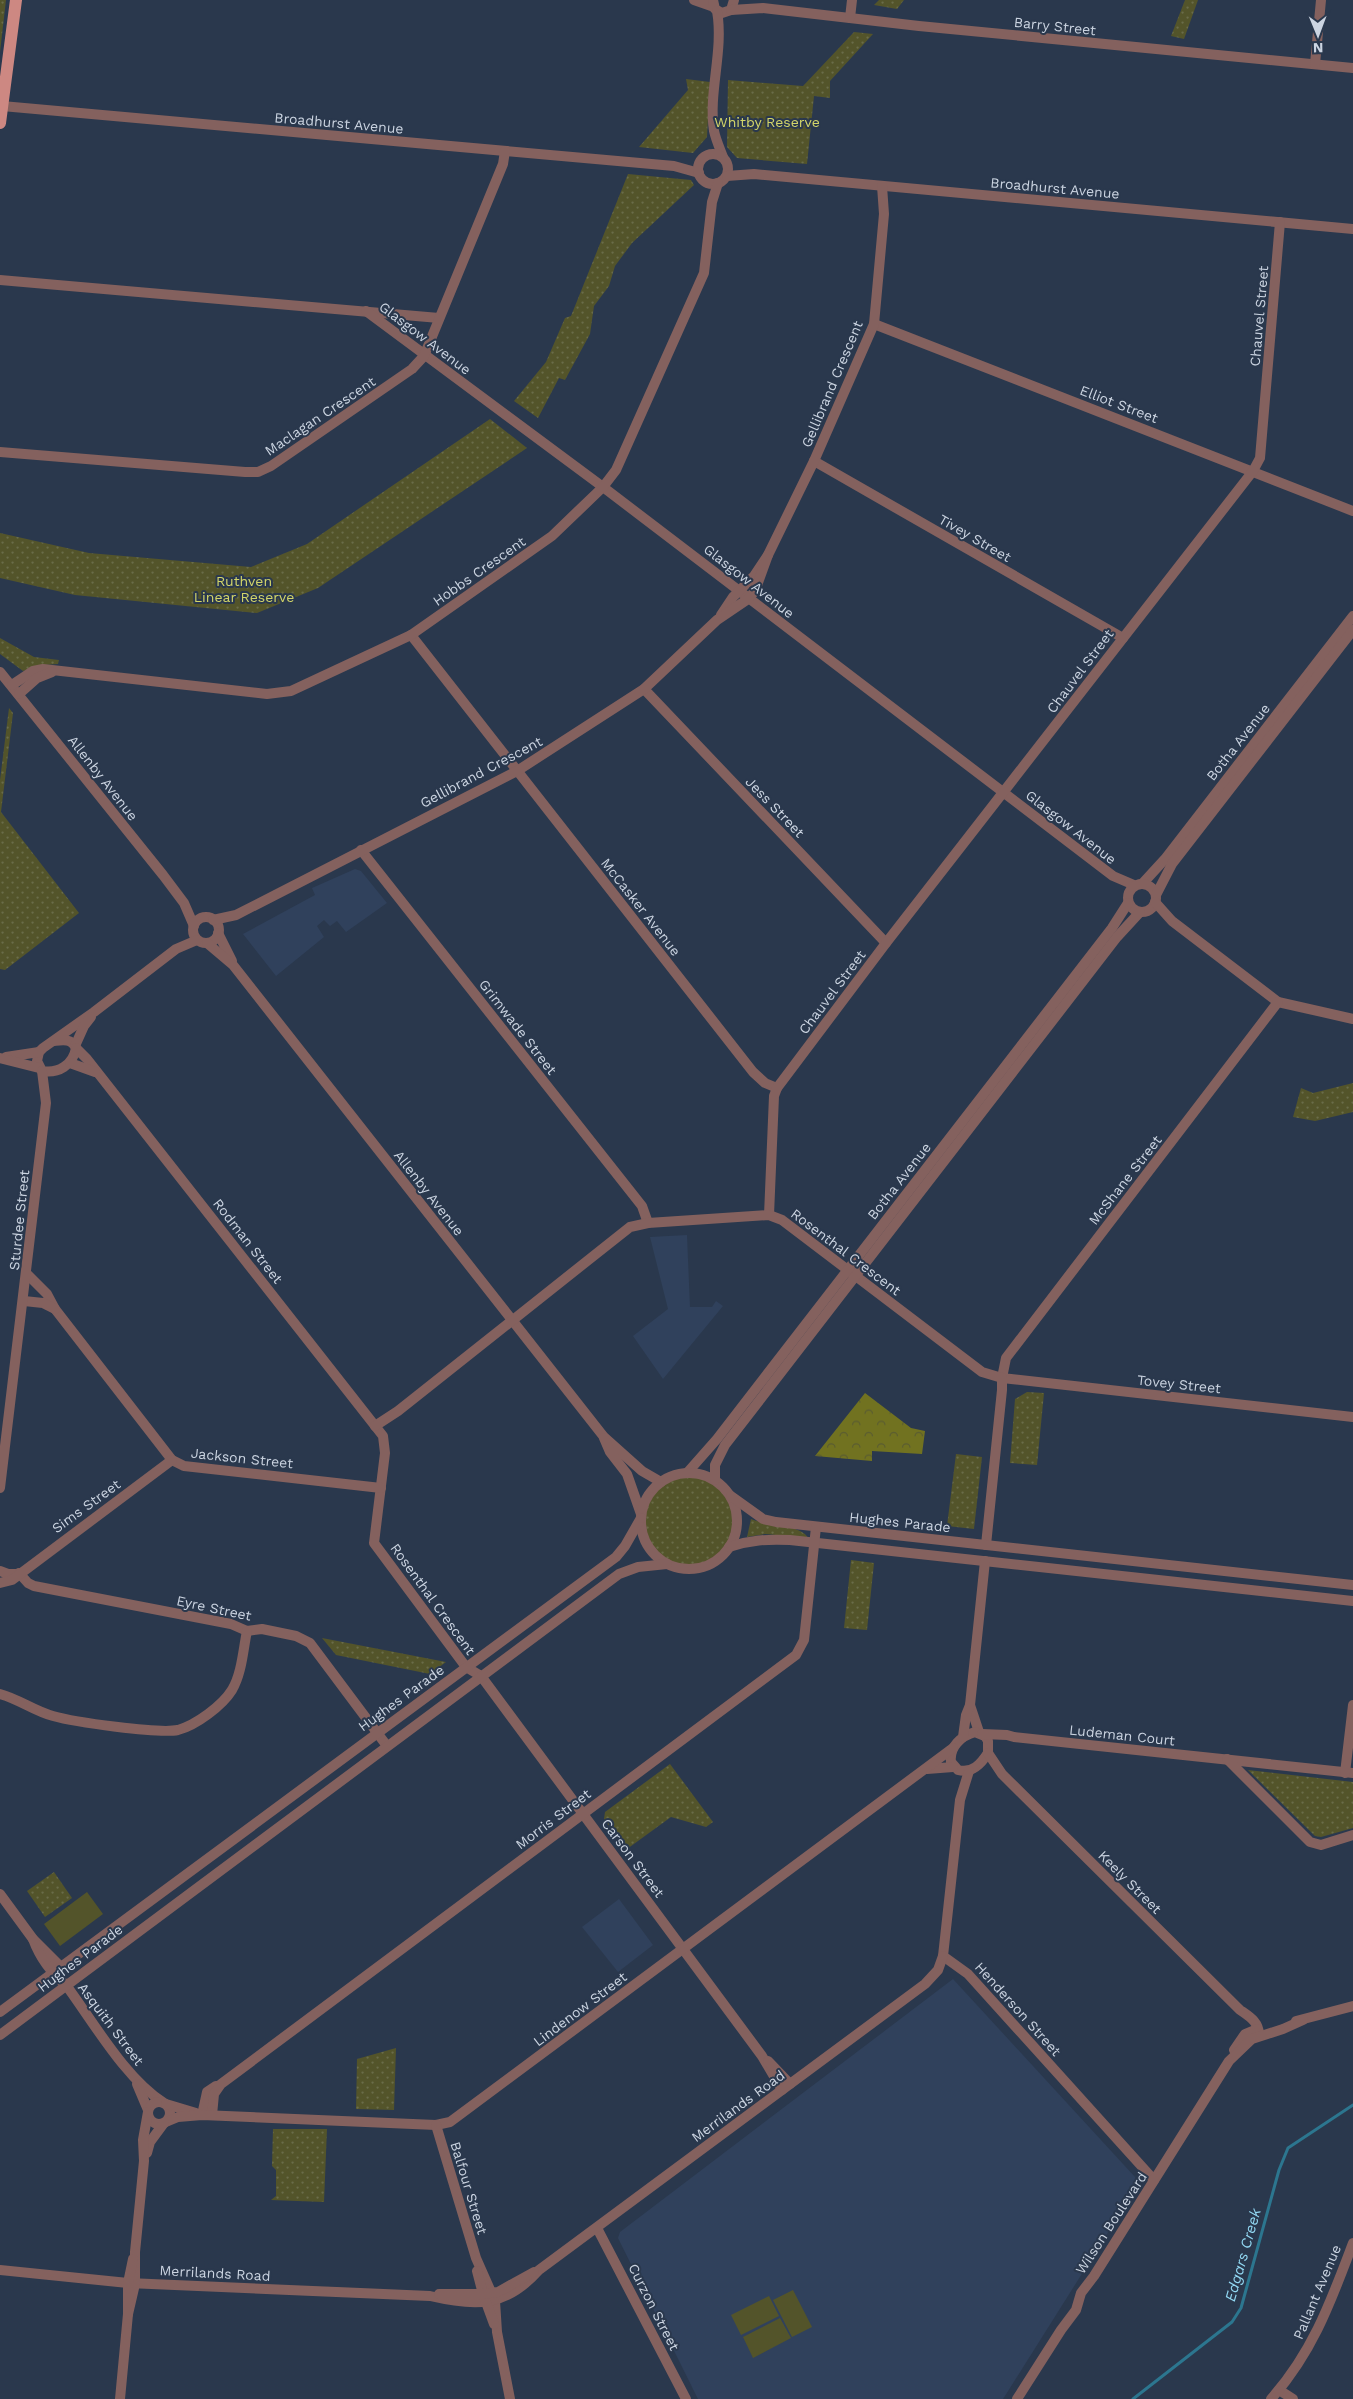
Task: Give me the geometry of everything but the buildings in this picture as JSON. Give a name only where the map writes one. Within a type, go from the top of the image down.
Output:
[{"type":"main road","points":[[0,123],[16,0]]},
{"type":"street","points":[[694,0],[715,6],[720,31],[714,131],[699,173],[706,182],[718,183],[726,176],[725,160],[714,131]]},
{"type":"street","points":[[850,18],[852,0]]},
{"type":"street","points":[[1315,64],[1322,0]]},
{"type":"street","name":"Barry Street","points":[[715,6],[754,7],[1353,68]]},
{"type":"street","points":[[720,31],[732,6]]},
{"type":"street","name":"Broadhurst Avenue","points":[[2,106],[674,166],[699,173]]},
{"type":"street","name":"Maclagan Crescent","points":[[0,452],[258,472],[271,466],[412,369],[424,356],[503,164],[505,151]]},
{"type":"street","points":[[704,158],[715,154],[725,160]]},
{"type":"street","name":"Broadhurst Avenue","points":[[674,166],[704,158]]},
{"type":"street","name":"Broadhurst Avenue","points":[[725,160],[754,174]]},
{"type":"street","name":"Broadhurst Avenue","points":[[726,176],[754,174],[1353,229]]},
{"type":"street","name":"Hobbs Crescent","points":[[706,182],[712,202]]},
{"type":"street","name":"Hobbs Crescent","points":[[12,685],[33,670],[44,668],[267,694],[291,691],[411,635],[552,536],[603,487],[616,470],[704,273],[712,202],[718,183]]},
{"type":"street","name":"Gellibrand Crescent","points":[[218,932],[236,915],[517,771],[644,689],[718,620],[748,599],[755,591],[768,555],[814,461],[874,324],[884,214],[882,186]]},
{"type":"street","name":"Gellibrand Crescent","points":[[884,214],[893,187]]},
{"type":"street","name":"Chauvel Street","points":[[776,1088],[886,943],[1005,793],[1253,471],[1260,458],[1280,222]]},
{"type":"street","name":"Glasgow Avenue","points":[[0,280],[440,318]]},
{"type":"street","name":"Glasgow Avenue","points":[[366,311],[424,356],[603,487],[1113,876],[1128,899]]},
{"type":"street","name":"Elliot Street","points":[[874,324],[1353,510]]},
{"type":"street","name":"Tivey Street","points":[[814,461],[1123,638]]},
{"type":"street","name":"Gellibrand Crescent","points":[[718,620],[739,591],[754,576],[768,555]]},
{"type":"street","name":"Botha Avenue","points":[[1156,898],[1172,864],[1218,798],[1342,637],[1353,616]]},
{"type":"street","name":"Botha Avenue","points":[[1342,637],[1353,630]]},
{"type":"street","name":"McCasker Avenue","points":[[411,635],[753,1072],[765,1083],[776,1088]]},
{"type":"street","name":"Hobbs Crescent","points":[[19,694],[37,678],[48,672],[58,671]]},
{"type":"street","name":"Allenby Avenue","points":[[0,672],[184,903],[193,927]]},
{"type":"street","name":"Jess Street","points":[[644,689],[886,943]]},
{"type":"street","name":"Botha Avenue","points":[[1139,884],[1165,859],[1218,798]]},
{"type":"street","name":"Grimwade Street","points":[[361,850],[642,1206],[648,1223]]},
{"type":"street","name":"Glasgow Avenue","points":[[1113,876],[1139,884]]},
{"type":"street","points":[[1172,921],[1133,909],[1128,899],[1139,884],[1151,887],[1156,898],[1172,921],[1278,1002],[1353,1019]]},
{"type":"street","points":[[1144,912],[1156,898]]},
{"type":"street","name":"Botha Avenue","points":[[687,1473],[772,1376],[950,1146],[1037,1032],[1112,928],[1128,899]]},
{"type":"street","name":"Allenby Avenue","points":[[184,903],[208,919]]},
{"type":"street","name":"Botha Avenue","points":[[1037,1032],[1117,937],[1144,912]]},
{"type":"street","name":"Gellibrand Crescent","points":[[208,919],[236,915]]},
{"type":"street","points":[[0,1058],[39,1052],[176,949],[193,927],[208,919],[217,925],[218,932],[214,939],[176,949]]},
{"type":"street","points":[[193,927],[194,934],[202,941]]},
{"type":"street","name":"Allenby Avenue","points":[[218,932],[233,965],[604,1437],[637,1467],[650,1477],[661,1482]]},
{"type":"street","name":"Allenby Avenue","points":[[202,941],[233,965]]},
{"type":"street","name":"McShane Street","points":[[1002,1378],[1006,1358],[1278,1002]]},
{"type":"street","points":[[0,1058],[40,1070],[57,1071],[70,1063],[84,1026],[94,1012]]},
{"type":"street","points":[[53,1041],[64,1039],[70,1041],[76,1047]]},
{"type":"street","name":"Rodman Street","points":[[76,1047],[377,1428]]},
{"type":"street","points":[[39,1052],[37,1061],[40,1070]]},
{"type":"street","points":[[70,1063],[98,1073]]},
{"type":"street","name":"Sturdee Street","points":[[40,1070],[46,1103]]},
{"type":"street","name":"Sturdee Street","points":[[0,1488],[2,1443],[24,1301],[46,1103],[57,1071]]},
{"type":"street","points":[[769,1215],[774,1096],[776,1088]]},
{"type":"street","name":"Rosenthal Crescent","points":[[466,1667],[374,1543],[385,1447],[383,1436],[377,1428],[630,1227],[648,1223],[769,1215],[782,1220],[982,1372],[1002,1378]]},
{"type":"street","name":"Jackson Street","points":[[27,1274],[47,1294],[55,1309],[172,1460],[184,1466],[381,1488]]},
{"type":"street","points":[[24,1301],[43,1303],[55,1309]]},
{"type":"street","name":"Botha Avenue","points":[[715,1480],[715,1465],[725,1445],[772,1376]]},
{"type":"street","points":[[986,1545],[1002,1378]]},
{"type":"street","name":"Tovey Street","points":[[1002,1378],[1353,1417]]},
{"type":"street","name":"Allenby Avenue","points":[[604,1437],[610,1452],[627,1474],[641,1516]]},
{"type":"street","name":"Sims Street","points":[[0,1583],[12,1580],[18,1573],[172,1460]]},
{"type":"street","points":[[627,1474],[637,1467]]},
{"type":"street","points":[[687,1473],[702,1474],[715,1480],[731,1496],[736,1509],[737,1522],[735,1535],[722,1556],[701,1567],[690,1569],[667,1564],[656,1556],[647,1545],[642,1532],[641,1516],[651,1491],[670,1476],[687,1473]]},
{"type":"street","name":"Hughes Parade","points":[[731,1496],[763,1519],[816,1527],[1353,1585]]},
{"type":"street","name":"Hughes Parade","points":[[0,2012],[616,1557],[641,1516]]},
{"type":"street","name":"Morris Street","points":[[207,2115],[214,2094],[221,2084],[791,1660],[800,1650],[804,1640],[816,1527]]},
{"type":"street","points":[[729,1547],[748,1540],[762,1538],[815,1542],[1353,1601]]},
{"type":"street","points":[[1072,1570],[1074,1555]]},
{"type":"street","points":[[960,1800],[951,1759],[953,1748],[963,1737],[966,1716],[970,1705],[985,1560]]},
{"type":"street","name":"Hughes Parade","points":[[0,2035],[619,1574],[638,1567],[667,1564]]},
{"type":"street","points":[[0,1571],[8,1574],[18,1573]]},
{"type":"street","name":"Eyre Street","points":[[18,1573],[34,1586],[231,1624],[247,1631],[262,1629],[306,1640],[387,1746]]},
{"type":"street","points":[[0,1694],[43,1712],[64,1718],[157,1730],[177,1730],[194,1723],[221,1702],[232,1690],[238,1674],[247,1631]]},
{"type":"street","points":[[466,1667],[482,1676]]},
{"type":"street","name":"Carson Street","points":[[482,1676],[786,2087]]},
{"type":"street","points":[[942,1956],[960,1800],[973,1769],[988,1750],[988,1741],[980,1733],[970,1705]]},
{"type":"street","points":[[1349,1773],[1353,1706]]},
{"type":"street","points":[[963,1737],[980,1733]]},
{"type":"street","name":"Ludeman Court","points":[[980,1733],[1349,1773]]},
{"type":"street","name":"Ludeman Court","points":[[988,1750],[998,1741],[1014,1737]]},
{"type":"street","name":"Lindenow Street","points":[[165,2122],[178,2117],[207,2115],[436,2125],[455,2119],[926,1770],[953,1748]]},
{"type":"street","name":"Keely Street","points":[[988,1750],[1002,1774],[1240,2010],[1254,2020],[1257,2031]]},
{"type":"street","points":[[1227,1759],[1310,1842],[1321,1845],[1353,1835]]},
{"type":"street","points":[[926,1770],[954,1767],[962,1772],[973,1769]]},
{"type":"street","name":"Keely Street","points":[[973,1769],[989,1768],[1002,1774]]},
{"type":"street","points":[[166,1888],[177,1903]]},
{"type":"street","name":"Asquith Street","points":[[0,1894],[33,1939],[61,1967],[66,1985]]},
{"type":"street","name":"Asquith Street","points":[[33,1939],[38,1953],[52,1974],[66,1985],[135,2079],[151,2094],[165,2103]]},
{"type":"street","name":"Merrilands Road","points":[[0,2270],[132,2284],[430,2296],[442,2294],[489,2298],[519,2290],[539,2270],[925,1984],[938,1970],[942,1956]]},
{"type":"street","name":"Henderson Street","points":[[942,1956],[968,1974],[1154,2180]]},
{"type":"street","name":"Wilson Boulevard","points":[[1017,2399],[1060,2330],[1076,2310],[1081,2293],[1229,2061],[1257,2031],[1282,2029],[1303,2020],[1353,2006]]},
{"type":"street","name":"Asquith Street","points":[[135,2079],[148,2111]]},
{"type":"street","points":[[120,2399],[144,2161],[143,2140],[148,2111],[154,2103],[165,2103],[170,2112],[150,2142],[144,2161]]},
{"type":"street","name":"Lindenow Street","points":[[165,2103],[207,2115]]},
{"type":"street","points":[[148,2111],[153,2122],[165,2122]]},
{"type":"street","name":"Balfour Street","points":[[436,2125],[489,2298],[510,2399]]},
{"type":"street","name":"Curzon Street","points":[[597,2228],[686,2399]]},
{"type":"street","name":"Pallant Avenue","points":[[1271,2399],[1314,2340],[1353,2243]]},
{"type":"street","points":[[1279,2390],[1293,2399]]},
{"type":"shaded area","points":[[355,869],[361,871],[387,903],[346,932],[337,921],[330,926],[324,920],[317,926],[324,937],[276,976],[243,934],[315,895],[312,888]]},
{"type":"shaded area","points":[[687,1235],[690,1307],[712,1307],[716,1301],[723,1306],[663,1379],[633,1336],[668,1309],[650,1237]]},
{"type":"shaded area","points":[[619,1899],[653,1945],[618,1972],[582,1927]]},
{"type":"shaded area","points":[[953,1979],[1135,2177],[1136,2188],[1003,2399],[698,2399],[618,2238],[620,2232]]},
{"type":"green space","points":[[0,0],[6,0],[0,52]]},
{"type":"green space","points":[[879,0],[904,0],[897,9],[874,5]]},
{"type":"green space","points":[[1185,0],[1198,0],[1184,39],[1171,36]]},
{"type":"green space","name":"Whitby Reserve","points":[[854,32],[873,34],[830,81],[830,98],[814,96],[807,164],[737,158],[727,147],[728,80],[803,86]]},
{"type":"green space","points":[[686,79],[710,82],[707,137],[693,153],[639,147],[688,90]]},
{"type":"green space","points":[[628,174],[691,180],[694,185],[632,243],[615,266],[609,286],[594,306],[590,334],[565,380],[559,378],[538,418],[514,401],[546,362],[565,318],[571,316]]},
{"type":"green space","name":"Ruthven Linear Reserve","points":[[490,419],[527,448],[318,588],[257,613],[75,595],[0,578],[0,533],[89,553],[251,567],[307,544]]},
{"type":"green space","points":[[0,638],[34,657],[59,660],[58,664],[44,665],[23,671],[0,654]]},
{"type":"green space","points":[[9,708],[13,713],[1,812],[79,913],[5,970],[0,969],[0,780]]},
{"type":"green space","points":[[1353,1083],[1353,1112],[1315,1121],[1293,1117],[1301,1088],[1313,1093]]},
{"type":"green space","points":[[1027,1392],[1044,1393],[1037,1465],[1010,1463],[1015,1399]]},
{"type":"green space","points":[[865,1393],[911,1428],[925,1431],[922,1454],[872,1451],[872,1461],[815,1456]]},
{"type":"green space","points":[[956,1454],[982,1457],[974,1529],[947,1526]]},
{"type":"green space","points":[[680,1477],[698,1477],[714,1484],[726,1496],[733,1512],[733,1530],[726,1546],[714,1558],[698,1565],[680,1565],[664,1558],[652,1546],[645,1530],[645,1512],[652,1496],[664,1484]]},
{"type":"green space","points":[[751,1519],[799,1530],[808,1538],[765,1534],[747,1537]]},
{"type":"green space","points":[[851,1560],[874,1563],[867,1630],[844,1628]]},
{"type":"green space","points":[[322,1638],[446,1662],[430,1674],[336,1655]]},
{"type":"green space","points":[[670,1764],[713,1822],[706,1827],[671,1817],[627,1849],[604,1819],[605,1812]]},
{"type":"green space","points":[[1248,1770],[1353,1782],[1353,1828],[1321,1837],[1315,1836]]},
{"type":"green space","points":[[54,1872],[72,1898],[45,1917],[27,1891]]},
{"type":"green space","points":[[87,1892],[103,1914],[60,1946],[44,1924]]},
{"type":"green space","points":[[396,2048],[394,2110],[356,2109],[357,2059]]},
{"type":"green space","points":[[273,2129],[327,2129],[324,2202],[271,2200],[276,2196],[276,2170],[272,2166]]},
{"type":"green space","points":[[793,2290],[812,2327],[792,2337],[773,2300]]},
{"type":"green space","points":[[769,2296],[779,2316],[741,2335],[731,2315]]},
{"type":"green space","points":[[780,2318],[791,2338],[753,2358],[743,2337]]},
{"type":"waterway","name":"Edgars Creek","points":[[1133,2399],[1232,2322],[1241,2308],[1279,2170],[1288,2148],[1353,2105]]}]
